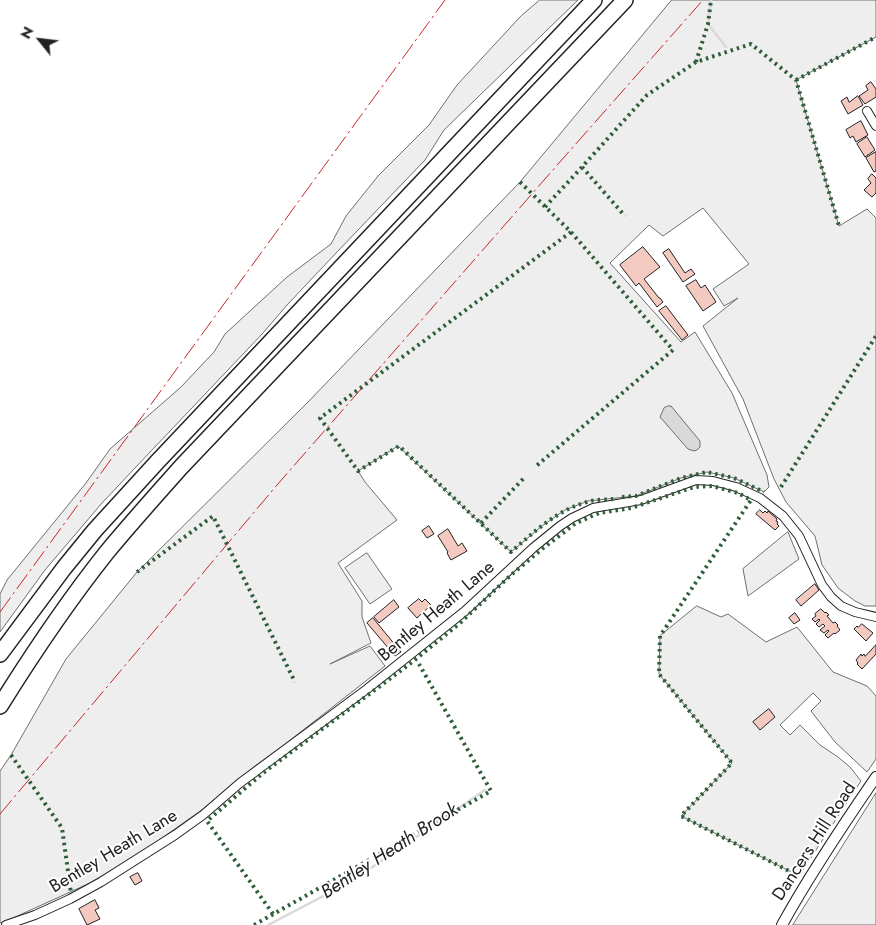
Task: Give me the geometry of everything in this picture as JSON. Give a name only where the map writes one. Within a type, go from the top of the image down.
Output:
[{"type":"highway","points":[[0,654],[64,568],[126,495],[594,0]]},
{"type":"highway","points":[[0,706],[72,598],[106,553],[182,466],[625,0]]},
{"type":"street","points":[[867,111],[876,126]]},
{"type":"street","name":"Bentley Heath Lane","points":[[6,925],[35,915],[78,895],[196,820],[240,783],[367,689],[459,617],[533,548],[560,526],[593,508],[641,500],[696,480],[713,481],[736,487],[760,498],[782,516],[799,536],[822,586],[831,597],[841,606],[855,612],[876,617]]},
{"type":"street","name":"Dancers Hill Road","points":[[782,925],[830,845],[876,777]]},
{"type":"shaded area","points":[[540,0],[578,0],[444,130],[425,160],[102,503],[45,570],[0,632],[0,594],[7,580],[86,483],[110,449],[181,387],[214,352],[225,334],[287,277],[331,244],[346,216],[378,176],[429,125],[457,85],[521,16]]},
{"type":"shaded area","points":[[672,0],[876,0],[876,37],[796,80],[839,226],[867,209],[876,218],[876,606],[865,606],[855,601],[838,588],[822,565],[815,536],[786,502],[774,479],[743,399],[703,326],[738,298],[724,306],[713,289],[749,264],[703,208],[663,236],[649,225],[610,263],[681,342],[695,332],[732,393],[767,475],[769,487],[764,492],[734,478],[707,472],[681,478],[636,496],[588,501],[565,510],[511,552],[398,446],[358,471],[397,520],[338,563],[362,601],[362,617],[371,643],[330,664],[370,646],[385,666],[255,766],[203,809],[145,850],[90,883],[0,923],[0,771],[66,659],[137,572],[308,402],[520,182]]},
{"type":"shaded area","points":[[671,406],[700,441],[700,447],[697,450],[688,449],[660,417],[664,408]]},
{"type":"shaded area","points":[[788,532],[799,559],[748,596],[743,569]]},
{"type":"shaded area","points":[[367,553],[392,589],[370,604],[345,568]]},
{"type":"shaded area","points":[[697,606],[721,617],[728,614],[766,642],[797,627],[833,672],[867,686],[876,696],[876,759],[867,772],[835,742],[811,711],[821,701],[813,693],[780,725],[790,735],[800,725],[820,745],[850,767],[861,781],[799,876],[681,816],[732,763],[659,674],[660,636]]},
{"type":"shaded area","points":[[876,793],[876,925],[793,925]]},
{"type":"building","points":[[871,82],[876,89],[876,97],[865,104],[859,96],[868,90],[866,86]]},
{"type":"building","points":[[858,96],[863,105],[848,114],[841,101],[847,97],[849,102]]},
{"type":"building","points":[[861,121],[868,135],[856,142],[853,136],[850,138],[846,130]]},
{"type":"building","points":[[867,137],[875,150],[865,157],[857,144]]},
{"type":"building","points":[[876,152],[876,171],[874,172],[866,158]]},
{"type":"building","points":[[872,174],[876,178],[876,193],[872,197],[864,190],[871,183],[868,179]]},
{"type":"building","points":[[643,247],[660,267],[644,279],[663,302],[657,307],[639,283],[636,286],[620,265]]},
{"type":"building","points":[[669,249],[685,273],[691,269],[695,274],[683,282],[663,253]]},
{"type":"building","points":[[696,280],[701,288],[705,285],[716,302],[703,311],[686,286]]},
{"type":"building","points":[[666,306],[688,335],[682,340],[659,311]]},
{"type":"building","points":[[760,510],[763,513],[768,511],[777,519],[776,521],[779,526],[775,530],[756,514]]},
{"type":"building","points":[[429,526],[434,534],[427,538],[422,531]]},
{"type":"building","points":[[448,529],[458,546],[462,543],[467,551],[451,560],[438,536]]},
{"type":"building","points":[[815,584],[819,590],[801,606],[796,600]]},
{"type":"building","points":[[419,599],[422,602],[425,599],[431,605],[417,618],[408,608]]},
{"type":"building","points":[[394,600],[399,607],[379,623],[374,617]]},
{"type":"building","points":[[821,609],[829,615],[827,616],[833,623],[835,622],[838,625],[840,630],[828,638],[825,635],[828,630],[824,633],[820,630],[825,626],[823,624],[819,627],[816,624],[820,620],[815,622],[812,619]]},
{"type":"building","points":[[795,613],[800,620],[794,624],[789,618]]},
{"type":"building","points":[[373,618],[401,652],[395,656],[367,623]]},
{"type":"building","points":[[862,624],[873,633],[866,641],[854,629]]},
{"type":"building","points":[[876,645],[876,654],[862,669],[856,660],[861,654],[865,656]]},
{"type":"building","points":[[769,709],[775,717],[760,730],[753,722]]},
{"type":"building","points":[[138,873],[142,881],[135,885],[130,877]]},
{"type":"building","points":[[95,900],[99,908],[95,910],[100,919],[87,925],[79,909]]},
{"type":"waterway","points":[[711,0],[708,24],[726,47]]},
{"type":"waterway","name":"Bentley Heath Brook","points":[[268,925],[352,881],[485,790]]},
{"type":"hedge","points":[[696,62],[708,24],[711,0]]},
{"type":"hedge","points":[[796,80],[876,37]]},
{"type":"hedge","points":[[545,207],[647,95],[696,62],[751,44],[796,80],[839,226]]},
{"type":"hedge","points":[[582,167],[625,216]]},
{"type":"hedge","points":[[520,182],[571,232],[673,350],[535,467]]},
{"type":"hedge","points":[[571,232],[320,418],[358,471],[399,446],[511,552],[546,522],[566,510],[590,501],[614,499]]},
{"type":"hedge","points":[[781,487],[876,336]]},
{"type":"hedge","points":[[622,497],[636,496],[681,478],[707,472],[734,478],[764,492]]},
{"type":"hedge","points":[[481,523],[524,478]]},
{"type":"hedge","points":[[273,914],[207,821],[263,773],[411,663],[460,623],[511,575],[576,523],[599,513],[631,508],[694,487],[712,486],[738,493],[751,500],[660,636],[659,674],[732,763],[681,816],[799,876]]},
{"type":"hedge","points":[[137,572],[213,516],[295,682]]},
{"type":"hedge","points":[[254,925],[491,791],[419,664]]},
{"type":"hedge","points":[[11,755],[62,828],[71,893]]},
{"type":"power","points":[[0,612],[445,0]]},
{"type":"power","points":[[0,814],[277,485],[703,0]]}]
